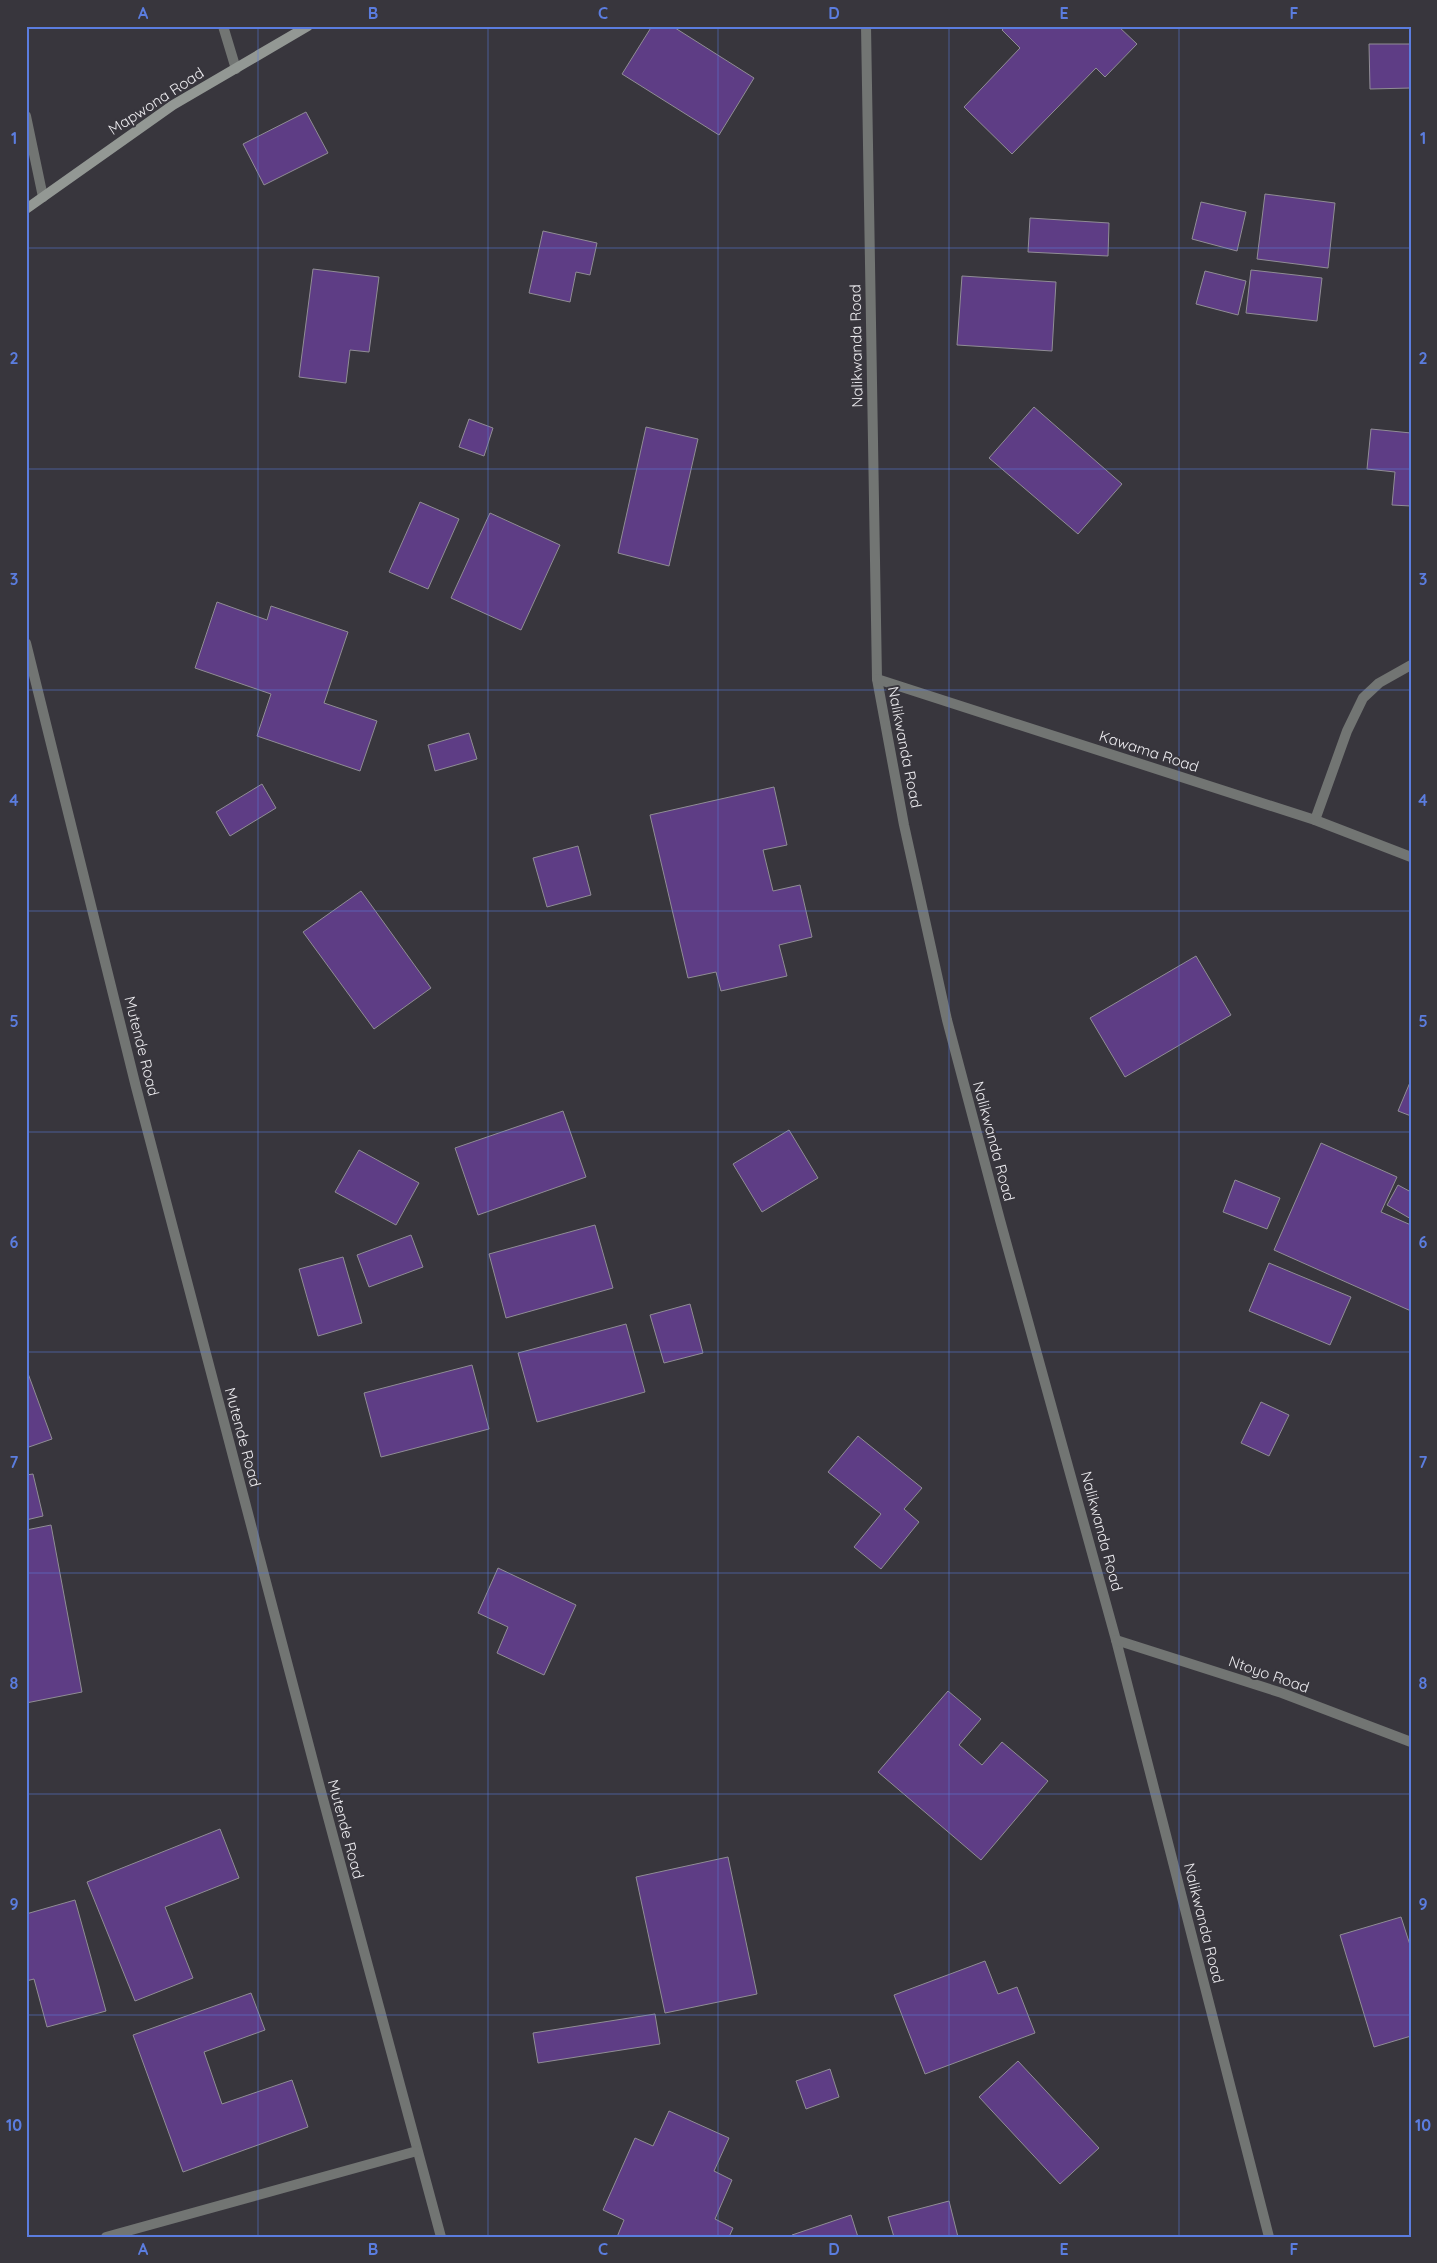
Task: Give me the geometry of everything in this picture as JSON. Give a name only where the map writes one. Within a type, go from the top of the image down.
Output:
[{"type":"main road","name":"Mapwona Road","points":[[26,209],[173,105],[308,26]]},
{"type":"street","points":[[222,26],[236,69]]},
{"type":"street","name":"Nalikwanda Road","points":[[866,26],[877,679],[904,824],[947,1020],[1116,1640],[1269,2237]]},
{"type":"street","points":[[26,116],[43,197]]},
{"type":"street","name":"Mutende Road","points":[[26,643],[136,1087],[441,2237]]},
{"type":"street","points":[[1315,820],[1347,731],[1363,698],[1379,683],[1411,665]]},
{"type":"street","name":"Kawama Road","points":[[877,679],[1315,820],[1411,857]]},
{"type":"street","name":"Ntoyo Road","points":[[1116,1640],[1282,1693],[1411,1742]]},
{"type":"street","points":[[106,2237],[417,2151]]},
{"type":"building","points":[[652,26],[672,26],[754,78],[719,135],[622,74]]},
{"type":"building","points":[[1006,26],[1118,26],[1137,44],[1105,77],[1096,68],[1012,154],[964,107],[1020,48],[1002,30]]},
{"type":"building","points":[[1369,44],[1411,44],[1411,88],[1370,89]]},
{"type":"building","points":[[306,112],[328,153],[264,185],[243,144]]},
{"type":"building","points":[[1265,194],[1335,203],[1328,268],[1257,259]]},
{"type":"building","points":[[1201,202],[1246,212],[1237,251],[1192,239]]},
{"type":"building","points":[[1030,218],[1109,223],[1108,256],[1028,252]]},
{"type":"building","points":[[543,231],[597,243],[590,275],[576,272],[570,302],[529,293]]},
{"type":"building","points":[[313,269],[379,277],[369,352],[350,350],[346,383],[299,377]]},
{"type":"building","points":[[1251,270],[1322,278],[1317,321],[1246,313]]},
{"type":"building","points":[[1205,271],[1246,281],[1238,315],[1196,304]]},
{"type":"building","points":[[962,276],[1056,282],[1052,351],[957,345]]},
{"type":"building","points":[[1034,407],[1122,484],[1078,534],[989,458]]},
{"type":"building","points":[[469,419],[493,428],[484,456],[459,447]]},
{"type":"building","points":[[646,427],[698,439],[669,566],[618,553]]},
{"type":"building","points":[[1371,429],[1411,433],[1411,506],[1392,505],[1395,472],[1367,469]]},
{"type":"building","points":[[420,502],[459,519],[428,589],[389,572]]},
{"type":"building","points":[[490,513],[560,545],[521,630],[451,598]]},
{"type":"building","points":[[217,602],[267,620],[271,606],[348,632],[324,703],[377,721],[360,771],[257,736],[271,694],[195,668]]},
{"type":"building","points":[[469,733],[477,759],[435,771],[428,745]]},
{"type":"building","points":[[262,784],[276,808],[230,836],[216,812]]},
{"type":"building","points":[[774,787],[787,845],[763,850],[773,891],[800,885],[812,937],[779,945],[787,976],[721,991],[716,972],[688,978],[650,815]]},
{"type":"building","points":[[578,846],[591,895],[547,907],[533,858]]},
{"type":"building","points":[[361,891],[431,988],[374,1029],[303,932]]},
{"type":"building","points":[[1196,956],[1231,1015],[1125,1077],[1090,1018]]},
{"type":"building","points":[[1411,1080],[1411,1116],[1398,1111]]},
{"type":"building","points":[[563,1111],[586,1177],[478,1215],[455,1148]]},
{"type":"building","points":[[789,1130],[818,1178],[762,1212],[733,1164]]},
{"type":"building","points":[[1321,1143],[1397,1177],[1381,1212],[1411,1225],[1411,1311],[1274,1250]]},
{"type":"building","points":[[359,1150],[419,1183],[396,1225],[335,1192]]},
{"type":"building","points":[[1235,1180],[1280,1198],[1267,1229],[1223,1212]]},
{"type":"building","points":[[1398,1185],[1411,1192],[1411,1219],[1387,1205]]},
{"type":"building","points":[[595,1225],[613,1288],[506,1318],[489,1254]]},
{"type":"building","points":[[411,1235],[423,1267],[369,1287],[357,1255]]},
{"type":"building","points":[[343,1257],[362,1323],[318,1336],[299,1269]]},
{"type":"building","points":[[1269,1263],[1351,1297],[1330,1345],[1249,1311]]},
{"type":"building","points":[[690,1304],[703,1353],[664,1363],[650,1315]]},
{"type":"building","points":[[626,1324],[645,1392],[537,1422],[518,1353]]},
{"type":"building","points":[[472,1365],[489,1429],[381,1457],[364,1393]]},
{"type":"building","points":[[26,1368],[52,1439],[26,1448]]},
{"type":"building","points":[[1261,1402],[1289,1415],[1269,1456],[1241,1443]]},
{"type":"building","points":[[858,1436],[922,1488],[904,1509],[919,1522],[881,1569],[854,1547],[881,1514],[828,1472]]},
{"type":"building","points":[[33,1474],[43,1516],[26,1520],[26,1475]]},
{"type":"building","points":[[51,1525],[82,1692],[26,1703],[26,1530]]},
{"type":"building","points":[[498,1568],[576,1605],[544,1675],[497,1653],[508,1627],[478,1613]]},
{"type":"building","points":[[948,1691],[981,1719],[959,1745],[982,1765],[1002,1742],[1048,1781],[981,1860],[878,1772]]},
{"type":"building","points":[[220,1829],[239,1878],[165,1907],[193,1978],[135,2001],[87,1882]]},
{"type":"building","points":[[728,1857],[757,1994],[665,2013],[636,1877]]},
{"type":"building","points":[[75,1900],[106,2011],[47,2027],[34,1979],[26,1981],[26,1914]]},
{"type":"building","points":[[1401,1917],[1411,1948],[1411,2036],[1374,2047],[1340,1935]]},
{"type":"building","points":[[985,1961],[998,1994],[1017,1987],[1035,2033],[925,2074],[894,1995]]},
{"type":"building","points":[[251,1993],[265,2030],[204,2052],[222,2104],[292,2080],[308,2127],[183,2172],[133,2035]]},
{"type":"building","points":[[655,2014],[660,2044],[538,2063],[533,2033]]},
{"type":"building","points":[[1018,2061],[1099,2148],[1060,2184],[979,2097]]},
{"type":"building","points":[[830,2069],[839,2097],[806,2109],[796,2081]]},
{"type":"building","points":[[669,2111],[729,2138],[714,2171],[732,2180],[715,2219],[733,2228],[729,2237],[617,2237],[624,2220],[603,2210],[635,2138],[653,2146]]},
{"type":"building","points":[[949,2201],[958,2237],[894,2237],[888,2217]]},
{"type":"building","points":[[851,2215],[858,2237],[793,2237],[792,2235]]}]
